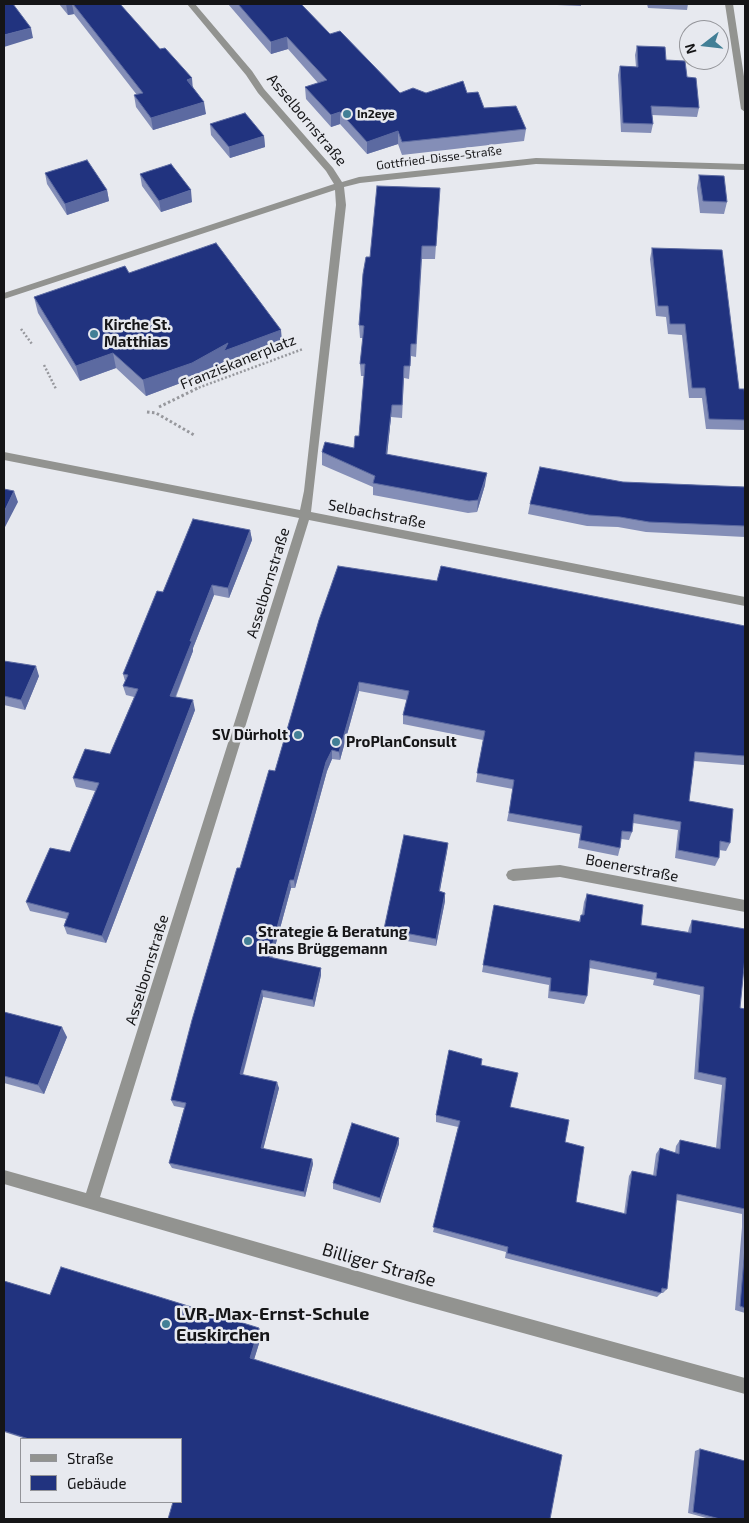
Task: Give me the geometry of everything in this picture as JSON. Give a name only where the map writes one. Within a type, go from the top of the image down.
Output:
[{"type":"street","name":"Asselbornstraße","points":[[91,1202],[305,516],[327,339],[341,205],[339,185],[330,170],[261,91],[249,73],[190,4]]},
{"type":"street","points":[[729,4],[745,109]]},
{"type":"street","name":"Gottfried-Disse-Straße","points":[[4,296],[339,185],[369,179],[536,161],[745,166]]},
{"type":"street","name":"Selbachstraße","points":[[4,456],[745,602]]},
{"type":"street","name":"Boenerstraße","points":[[513,875],[560,871],[745,906]]},
{"type":"street","name":"Billiger Straße","points":[[4,1177],[410,1294],[745,1386]]},
{"type":"path","points":[[21,329],[32,344]]},
{"type":"path","name":"Franziskanerplatz","points":[[159,407],[208,384],[327,339]]},
{"type":"path","points":[[44,364],[56,389]]},
{"type":"path","points":[[147,412],[156,413],[194,435]]},
{"type":"building","points":[[4,4],[13,4],[31,28],[4,35]]},
{"type":"building","points":[[73,4],[120,4],[160,49],[165,48],[192,78],[187,80],[204,102],[151,118],[134,95],[143,93]]},
{"type":"building","points":[[238,4],[301,4],[330,34],[340,31],[400,93],[413,88],[426,93],[463,81],[467,93],[478,92],[484,108],[516,106],[526,129],[402,142],[398,131],[367,142],[340,112],[331,115],[305,87],[327,80],[287,37],[271,42]]},
{"type":"building","points":[[637,46],[665,47],[666,60],[679,61],[679,70],[686,70],[687,77],[696,78],[699,108],[651,106],[653,124],[623,123],[620,66],[638,67]]},
{"type":"building","points":[[245,113],[264,136],[229,147],[210,124]]},
{"type":"building","points":[[87,160],[107,190],[65,204],[45,173]]},
{"type":"building","points":[[171,164],[191,190],[159,201],[140,174]]},
{"type":"building","points":[[699,175],[724,176],[727,202],[703,201]]},
{"type":"building","points":[[377,186],[440,188],[436,246],[422,246],[416,344],[411,344],[410,366],[404,366],[402,405],[392,405],[386,454],[487,473],[478,500],[469,501],[373,483],[375,476],[322,452],[325,442],[354,448],[355,436],[359,436],[365,364],[360,364],[364,326],[359,325],[363,274],[366,257],[370,257]]},
{"type":"building","points":[[216,243],[281,330],[224,351],[228,343],[192,363],[143,380],[113,353],[76,366],[34,297],[125,266],[129,273]]},
{"type":"building","points":[[652,248],[722,250],[739,389],[744,389],[745,395],[745,420],[709,419],[705,388],[692,388],[685,324],[670,324],[668,306],[658,306]]},
{"type":"building","points":[[540,467],[623,482],[745,487],[745,526],[649,522],[620,517],[589,515],[530,504]]},
{"type":"building","points":[[4,489],[14,491],[4,512]]},
{"type":"building","points":[[193,519],[250,530],[228,588],[212,585],[190,641],[192,641],[170,696],[193,700],[102,936],[64,926],[69,913],[26,902],[50,848],[70,852],[99,783],[73,778],[85,749],[110,754],[138,689],[123,686],[128,675],[123,674],[157,591],[163,592]]},
{"type":"building","points":[[338,566],[437,581],[441,566],[745,626],[745,756],[695,752],[689,801],[733,809],[730,843],[720,841],[719,858],[678,850],[681,822],[634,814],[632,832],[622,831],[620,848],[580,840],[582,826],[509,813],[514,780],[477,773],[485,731],[403,715],[409,691],[359,682],[339,752],[332,750],[326,762],[294,880],[290,880],[269,957],[321,968],[313,1000],[262,990],[240,1074],[277,1082],[261,1148],[312,1159],[304,1192],[169,1163],[186,1103],[171,1100],[192,1020],[237,868],[240,868],[269,770],[275,771],[319,620]]},
{"type":"building","points":[[4,661],[36,666],[21,700],[4,696]]},
{"type":"building","points":[[404,835],[448,843],[439,891],[445,893],[436,939],[384,929]]},
{"type":"building","points":[[587,894],[643,905],[641,925],[691,933],[692,920],[745,929],[745,957],[740,1008],[745,1009],[745,1209],[677,1194],[667,1289],[662,1288],[661,1293],[507,1253],[508,1247],[433,1227],[460,1121],[436,1115],[449,1050],[482,1059],[481,1065],[518,1073],[510,1107],[569,1120],[565,1142],[584,1147],[576,1202],[626,1214],[632,1171],[656,1176],[660,1148],[679,1154],[680,1140],[720,1149],[726,1078],[698,1072],[704,987],[656,978],[657,973],[590,960],[587,996],[550,991],[551,978],[483,965],[494,905],[580,922],[581,915],[584,915]]},
{"type":"building","points":[[4,1012],[62,1027],[38,1085],[4,1076]]},
{"type":"building","points":[[352,1123],[399,1138],[380,1198],[333,1183]]},
{"type":"building","points":[[745,1247],[745,1308],[740,1306]]},
{"type":"building","name":"LVR-Max-Ernst-Schule Euskirchen","points":[[61,1267],[259,1328],[250,1358],[562,1455],[550,1519],[168,1519],[173,1503],[182,1503],[182,1438],[26,1438],[4,1431],[4,1281],[50,1295]]},
{"type":"building","points":[[700,1449],[745,1461],[745,1519],[720,1519],[693,1512]]},
{"type":"place","name":"In2eye","points":[[347,114]]},
{"type":"place","name":"Kirche St. Matthias","points":[[94,334]]},
{"type":"place","name":"SV Dürholt","points":[[298,735]]},
{"type":"place","name":"ProPlanConsult","points":[[336,742]]},
{"type":"place","name":"Strategie & Beratung Hans Brüggemann","points":[[248,941]]},
{"type":"place","name":"LVR-Max-Ernst-Schule Euskirchen","points":[[166,1324]]}]
